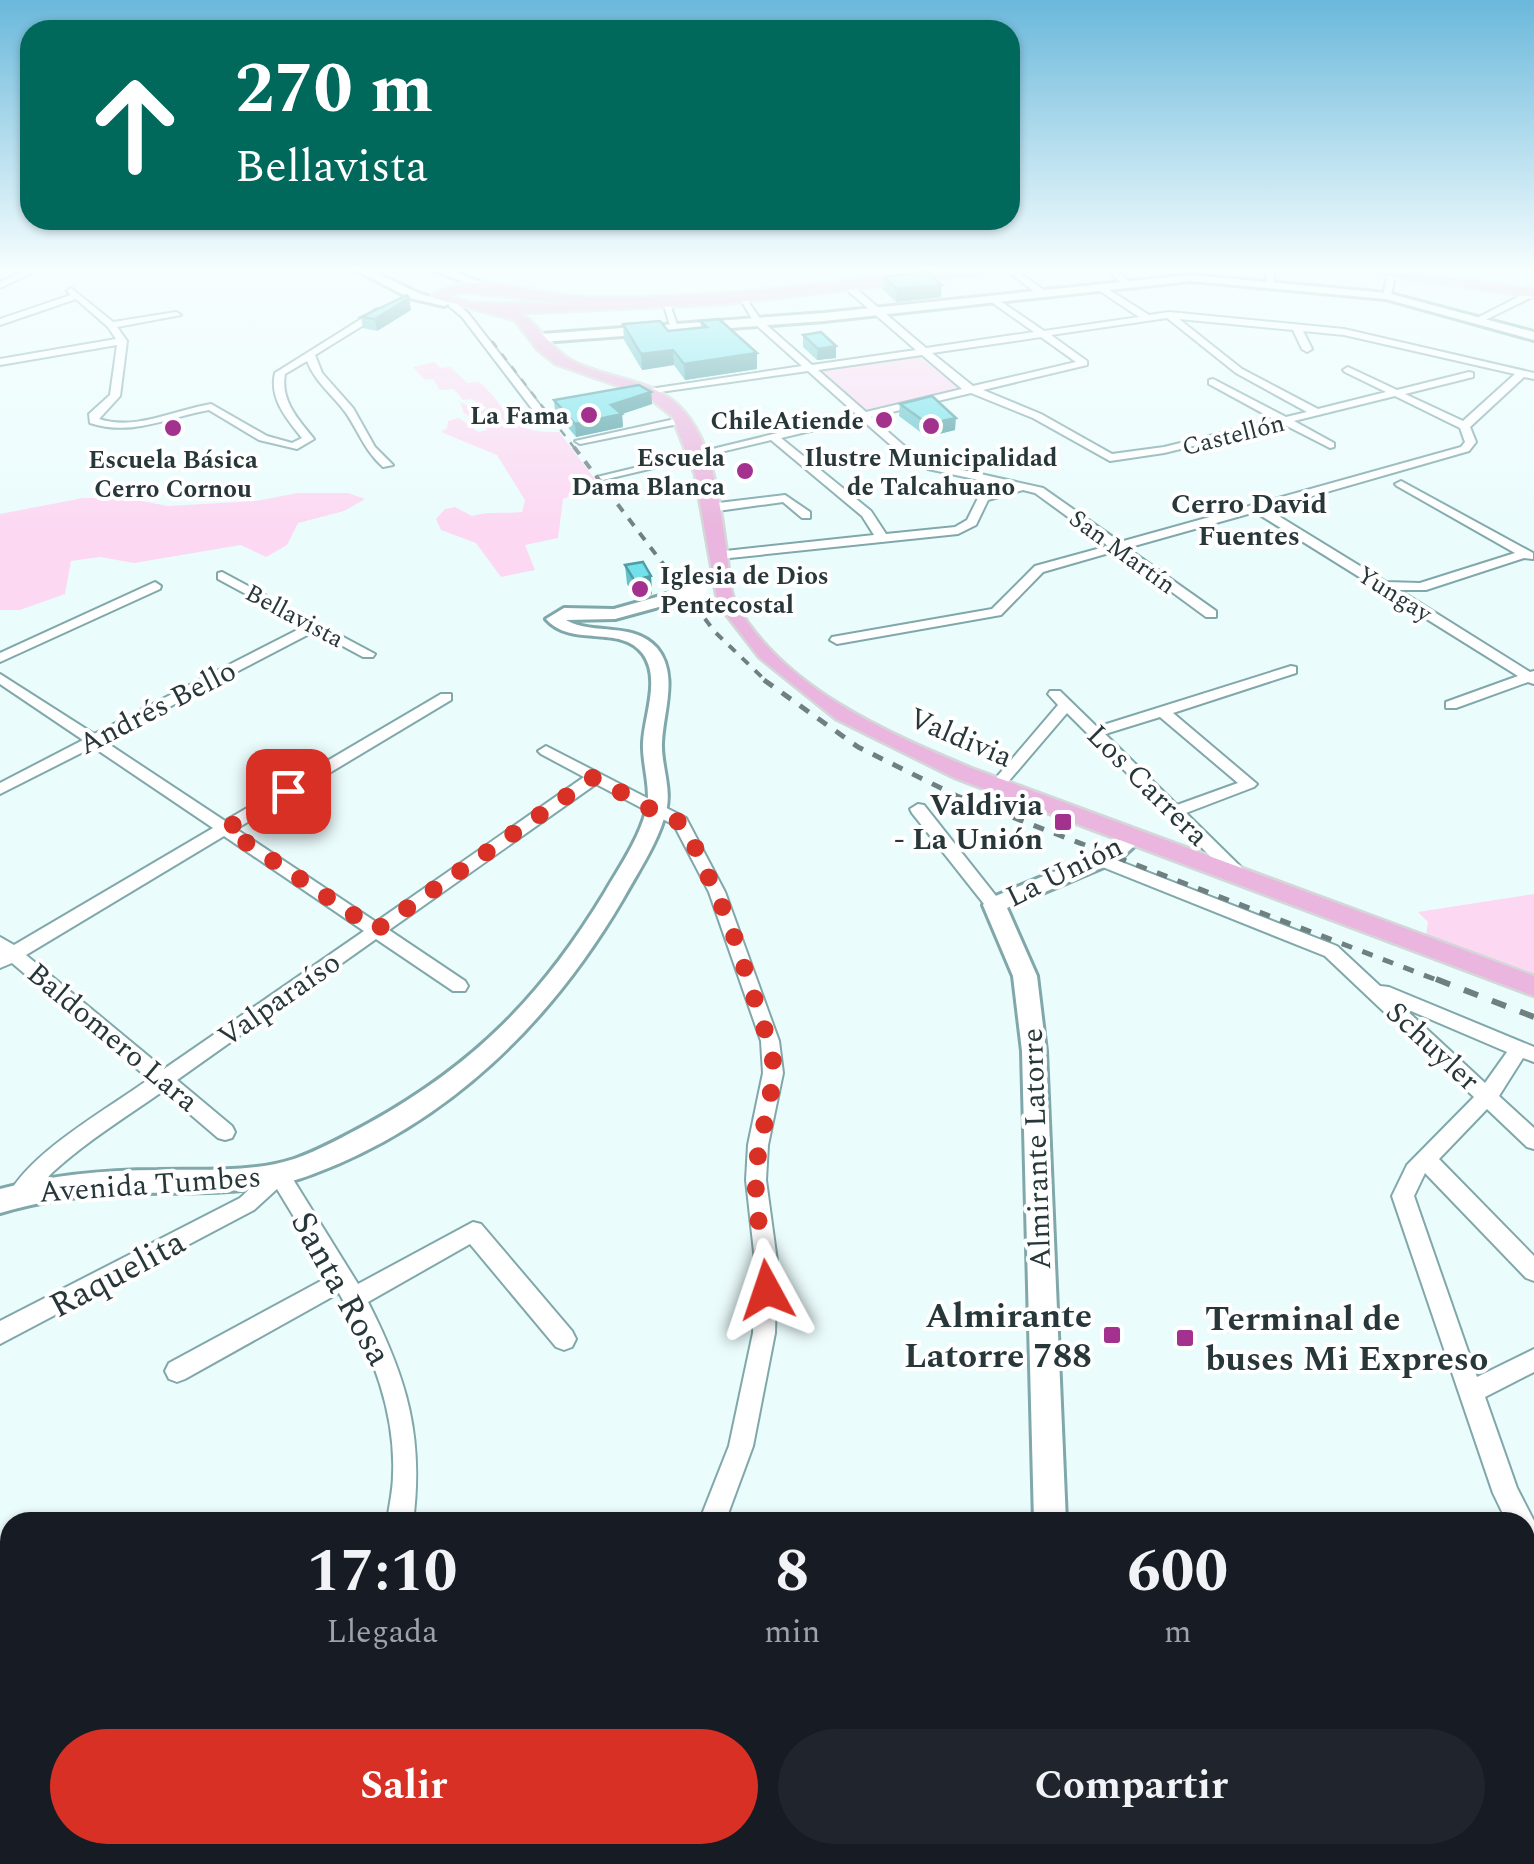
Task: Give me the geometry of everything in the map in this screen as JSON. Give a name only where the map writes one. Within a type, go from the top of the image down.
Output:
[{"type":"main road","points":[[557,355],[568,364],[665,400],[684,420]]},
{"type":"main road","name":"Valdivia","points":[[684,420],[710,508],[727,604],[752,638],[807,690],[884,738],[997,786],[1534,986]]},
{"type":"main road","points":[[656,812],[659,792],[652,750],[660,676],[653,655],[639,641],[567,629],[555,622],[564,613],[608,615],[724,586]]},
{"type":"main road","name":"Avenida Tumbes","points":[[10,1197],[88,1183],[177,1182],[279,1174],[338,1152],[395,1120],[447,1088],[502,1043],[553,984],[596,923],[656,812]]},
{"type":"main road","name":"La Unión","points":[[994,905],[1101,860],[1126,847],[1134,837]]},
{"type":"main road","name":"Almirante Latorre","points":[[994,905],[1025,976],[1033,1034],[1050,1512]]},
{"type":"street","points":[[0,362],[41,355]]},
{"type":"street","points":[[120,355],[115,396],[94,416],[94,421],[108,426],[134,426],[211,407],[263,438],[293,447],[309,439],[278,394],[277,379],[286,366],[308,355]]},
{"type":"street","points":[[310,355],[316,374],[355,419],[362,440],[386,465]]},
{"type":"street","points":[[498,355],[544,419],[539,422]]},
{"type":"street","name":"San Martín","points":[[795,355],[926,465],[1039,490],[1212,614]]},
{"type":"street","points":[[610,392],[902,355]]},
{"type":"street","points":[[927,355],[974,390]]},
{"type":"street","points":[[603,477],[1084,364],[1071,355]]},
{"type":"street","points":[[1221,355],[1245,374],[1318,413]]},
{"type":"street","points":[[1446,355],[1528,374]]},
{"type":"street","points":[[837,640],[996,612],[1033,572],[1468,447],[1471,442],[1464,426],[1348,370]]},
{"type":"street","points":[[1245,374],[1212,382],[1330,446]]},
{"type":"street","name":"Castellón","points":[[974,390],[1050,422],[1114,459],[1469,374]]},
{"type":"street","points":[[1464,426],[1528,374]]},
{"type":"street","points":[[1248,401],[1269,396]]},
{"type":"street","points":[[580,441],[684,420]]},
{"type":"street","points":[[774,437],[867,514],[882,538]]},
{"type":"street","points":[[1400,484],[1530,556]]},
{"type":"street","points":[[720,555],[962,529],[972,522],[983,498],[1028,487]]},
{"type":"street","points":[[710,508],[784,498],[806,514]]},
{"type":"street","name":"Yungay","points":[[1256,507],[1532,677]]},
{"type":"street","points":[[1378,583],[1418,588],[1530,556]]},
{"type":"street","name":"Bellavista","points":[[222,576],[368,654]]},
{"type":"street","points":[[0,658],[156,586]]},
{"type":"street","name":"Andrés Bello","points":[[0,788],[315,626]]},
{"type":"street","points":[[1094,733],[1285,666],[1306,680]]},
{"type":"street","points":[[1451,706],[1532,677]]},
{"type":"street","points":[[0,678],[458,986]]},
{"type":"street","points":[[5,953],[226,829],[446,697]]},
{"type":"street","name":"Los Carrera","points":[[997,786],[1061,700],[1240,877]]},
{"type":"street","points":[[1162,712],[1249,784],[1174,812]]},
{"type":"street","points":[[546,750],[680,822],[703,862],[751,980],[774,1062],[756,1180],[766,1261],[764,1333],[740,1446],[716,1512]]},
{"type":"street","name":"Valparaíso","points":[[10,1197],[63,1151],[594,777]]},
{"type":"street","name":"Almirante Latorre","points":[[918,809],[994,905]]},
{"type":"street","name":"Schuyler","points":[[1101,860],[1331,951],[1534,1141]]},
{"type":"street","name":"Baldomero Lara","points":[[5,953],[225,1132]]},
{"type":"street","points":[[1368,986],[1526,1052],[1408,1178],[1405,1204],[1515,1512]]},
{"type":"street","points":[[1426,1160],[1534,1271]]},
{"type":"street","name":"Santa Rosa","points":[[279,1174],[349,1289],[381,1351],[402,1415],[407,1478],[402,1512]]},
{"type":"street","name":"Raquelita","points":[[0,1334],[247,1204],[279,1174]]},
{"type":"street","points":[[177,1371],[473,1230],[564,1338]]},
{"type":"street","points":[[1471,1392],[1534,1360]]},
{"type":"shaded area","points":[[917,355],[960,389],[866,410],[819,373],[824,368]]},
{"type":"shaded area","points":[[435,362],[440,368],[450,367],[467,383],[479,382],[517,424],[527,429],[559,432],[604,491],[588,490],[563,499],[558,538],[525,545],[535,570],[501,577],[476,543],[441,530],[436,519],[445,509],[455,507],[472,516],[522,512],[525,500],[497,455],[441,432],[448,421],[459,418],[478,432],[488,430],[464,413],[460,402],[478,411],[487,408],[471,399],[463,400],[454,389],[440,390],[433,379],[425,380],[413,367]]},
{"type":"shaded area","points":[[298,493],[348,493],[365,499],[344,511],[298,523],[287,545],[266,557],[241,545],[134,563],[100,557],[71,561],[65,594],[20,610],[0,610],[0,514],[83,498],[125,498],[168,506],[256,501]]},
{"type":"shaded area","points":[[1534,894],[1534,975],[1426,935],[1428,922],[1418,912]]},
{"type":"building","points":[[677,355],[744,355],[684,364]]},
{"type":"building","points":[[639,385],[651,392],[611,405],[622,414],[575,424],[554,400]]},
{"type":"building","points":[[932,396],[956,418],[928,424],[900,404]]},
{"type":"building","points":[[643,562],[651,576],[634,580],[625,565]]},
{"type":"railway","points":[[503,355],[576,450]]},
{"type":"railway","points":[[574,447],[715,632],[767,682]]},
{"type":"railway","points":[[764,680],[858,747],[957,796],[1442,982]]},
{"type":"railway","points":[[1436,979],[1534,1017]]},
{"type":"place","name":"La Fama","points":[[589,415]]},
{"type":"place","name":"ChileAtiende","points":[[884,420]]},
{"type":"place","name":"Ilustre Municipalidad de Talcahuano","points":[[931,426]]},
{"type":"place","name":"Escuela Básica Cerro Cornou","points":[[173,428]]},
{"type":"place","name":"Escuela Dama Blanca","points":[[745,471]]},
{"type":"place","name":"Iglesia de Dios Pentecostal","points":[[640,589]]},
{"type":"place","name":"Valdivia - La Unión","points":[[1063,822]]},
{"type":"place","name":"Almirante Latorre 788","points":[[1112,1335]]},
{"type":"place","name":"Terminal de buses Mi Expreso","points":[[1185,1338]]},
{"type":"district","name":"Cerro David Fuentes","points":[[1249,519]]},
{"type":"route","points":[[288,791],[226,829],[376,930],[594,777],[680,822],[703,862],[730,924],[774,1062],[758,1145],[756,1180],[767,1290]]}]
